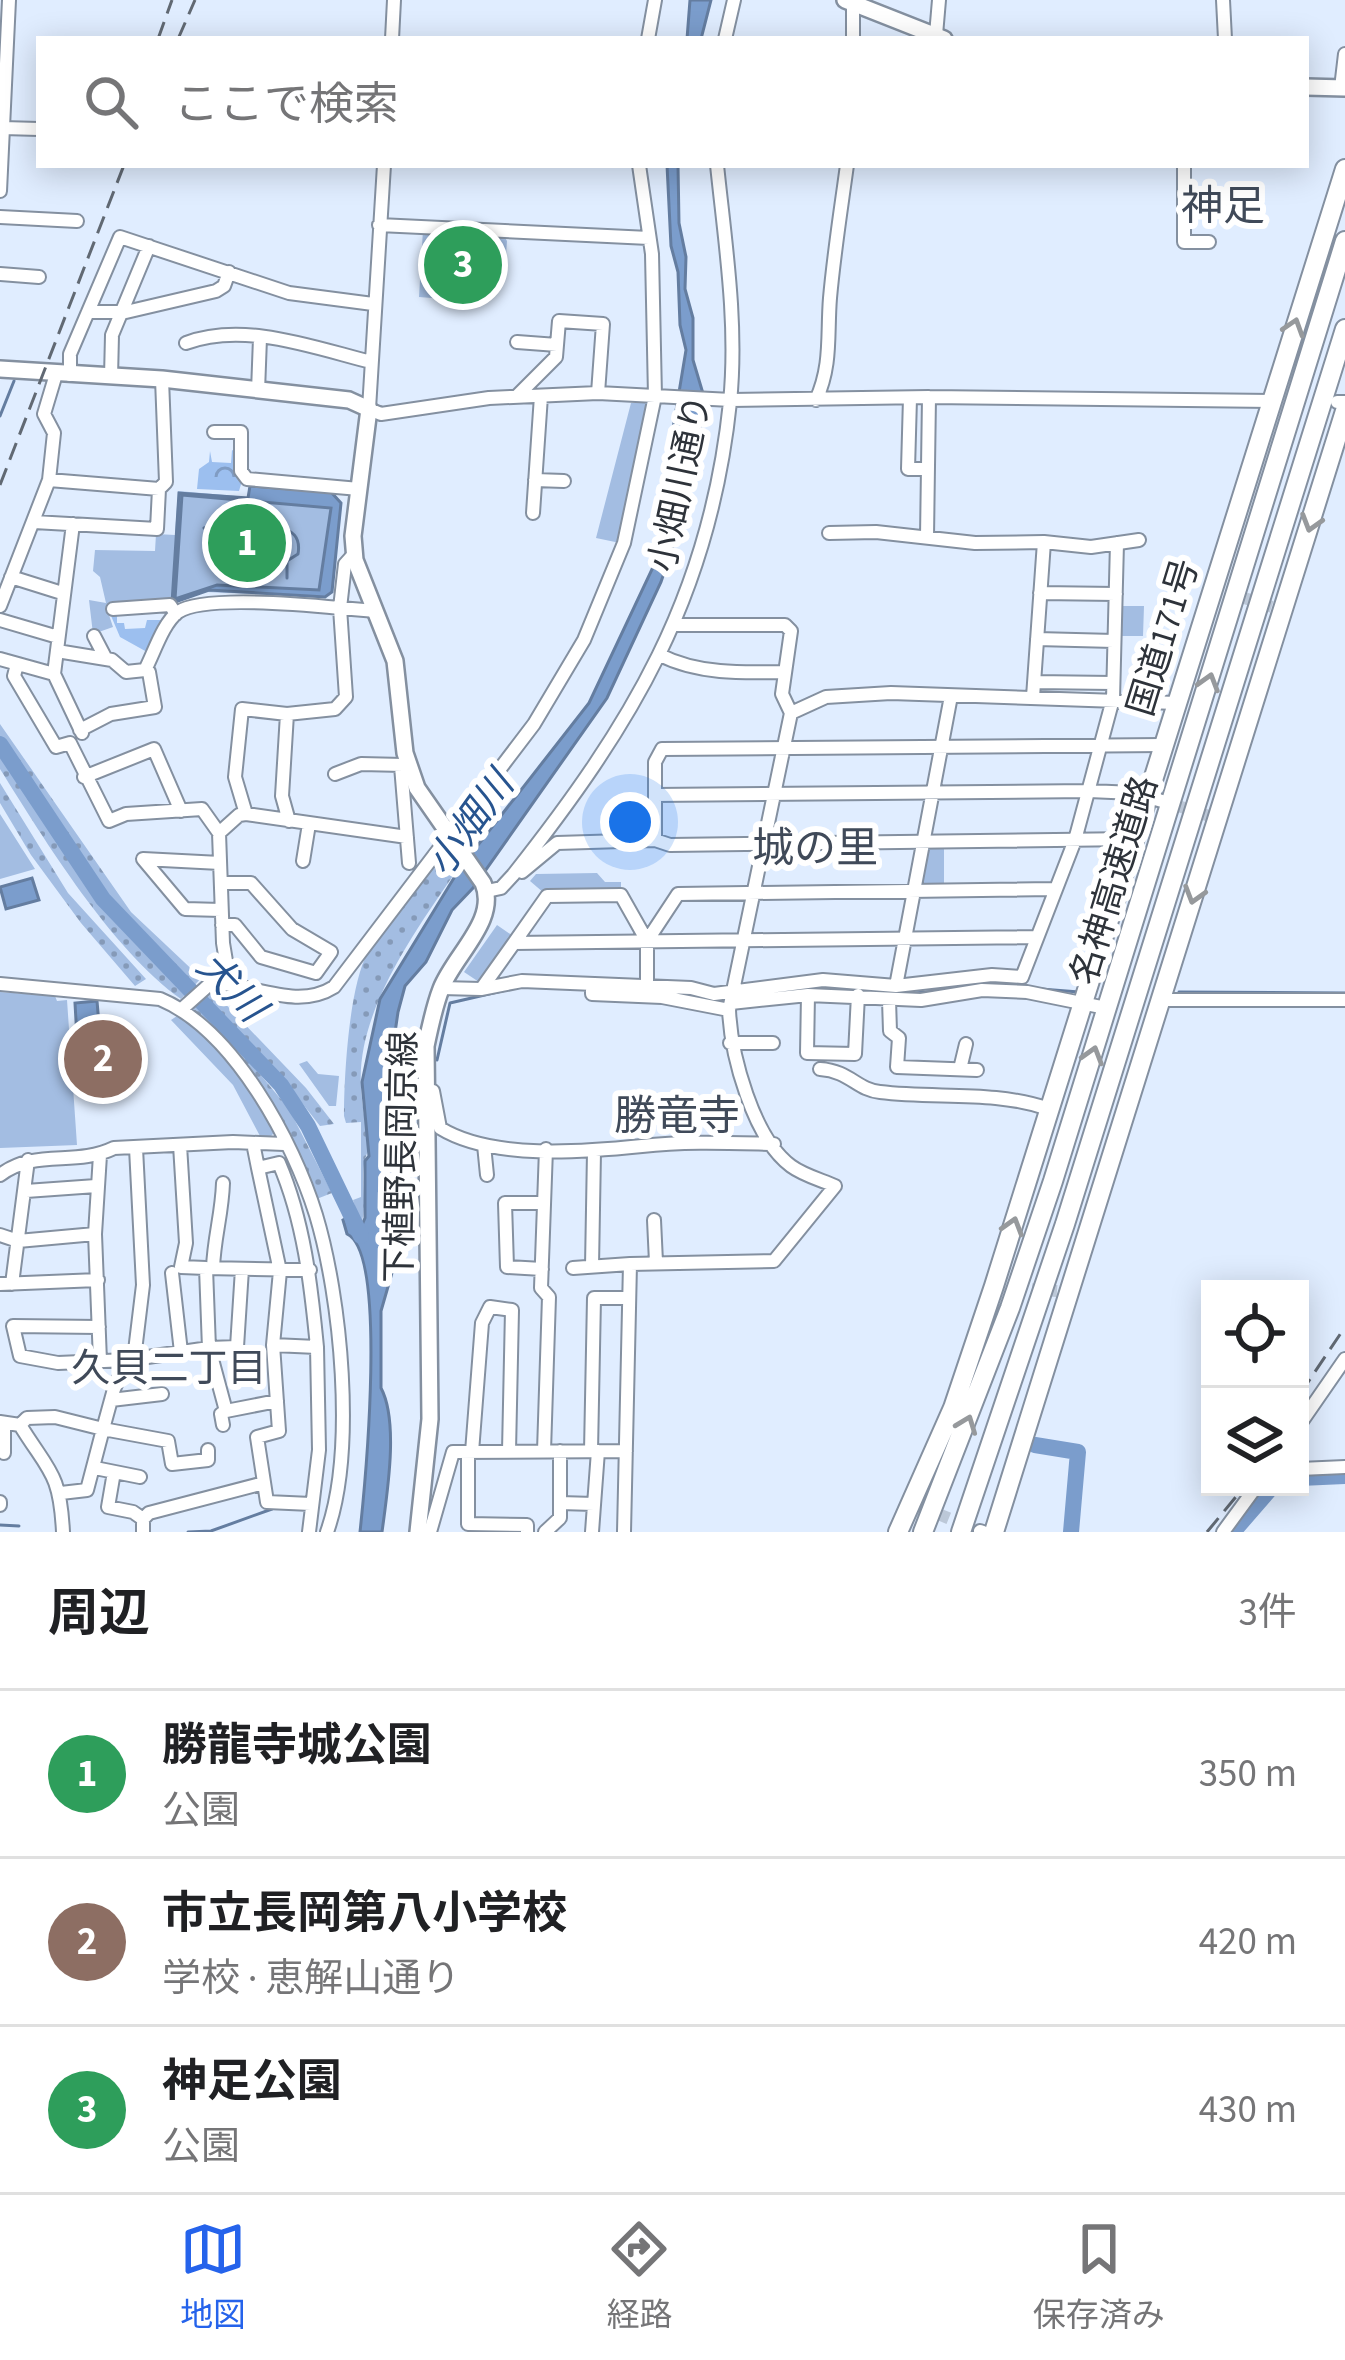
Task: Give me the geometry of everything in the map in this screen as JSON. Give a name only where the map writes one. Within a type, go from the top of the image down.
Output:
[{"type":"highway","name":"国道171号","points":[[898,1532],[917,1505],[1004,1287],[1049,1109],[1092,1005],[1132,839],[1154,799],[1163,745],[1219,589],[1345,169]]},
{"type":"highway","name":"名神高速道路","points":[[923,1532],[978,1396],[1046,1202],[1345,241]]},
{"type":"highway","name":"名神高速道路","points":[[961,1532],[1065,1224],[1345,329]]},
{"type":"highway","points":[[994,1532],[1063,1292],[1161,1000],[1342,405]]},
{"type":"highway","name":"名神高速道路","points":[[947,1532],[1026,1337],[1065,1224]]},
{"type":"main road","points":[[850,1],[938,36]]},
{"type":"main road","points":[[1309,87],[1343,88]]},
{"type":"main road","points":[[0,369],[162,379],[349,400],[369,410],[354,554],[397,668],[404,765],[422,800],[487,891]]},
{"type":"main road","name":"下植野長岡京線","points":[[418,1532],[430,1418],[426,1046],[441,988],[481,922],[487,891]]},
{"type":"street","points":[[0,191],[9,0]]},
{"type":"street","points":[[392,36],[394,0]]},
{"type":"street","points":[[649,36],[655,0]]},
{"type":"street","points":[[726,36],[734,0]]},
{"type":"street","points":[[939,0],[940,36]]},
{"type":"street","points":[[1223,0],[1225,36]]},
{"type":"street","points":[[850,1],[854,36]]},
{"type":"street","points":[[1343,88],[1345,54]]},
{"type":"street","points":[[2,125],[36,129]]},
{"type":"street","points":[[384,168],[369,410],[381,414],[516,397],[598,393],[725,400],[1276,401]]},
{"type":"street","points":[[185,1007],[206,986],[218,983],[304,997],[334,987],[534,724],[584,640],[625,543],[657,396],[654,294],[639,168]]},
{"type":"street","name":"小畑川通り","points":[[487,891],[501,887],[512,875],[606,753],[661,655],[699,558],[725,400],[728,267],[717,168]]},
{"type":"street","points":[[816,400],[826,380],[831,349],[829,308],[847,168]]},
{"type":"street","points":[[1184,168],[1184,242],[1209,242]]},
{"type":"street","points":[[0,217],[77,221]]},
{"type":"street","points":[[380,225],[649,238]]},
{"type":"street","points":[[0,605],[49,480],[54,433],[44,414],[120,237],[290,293],[373,304]]},
{"type":"street","points":[[111,377],[112,335],[149,246]]},
{"type":"street","points":[[88,312],[122,313],[216,292],[229,272]]},
{"type":"street","points":[[0,274],[39,277]]},
{"type":"street","points":[[516,397],[556,357],[559,321],[603,324],[598,393]]},
{"type":"street","points":[[186,343],[201,337],[260,338],[371,362]]},
{"type":"street","points":[[258,391],[260,338]]},
{"type":"street","points":[[517,342],[557,344]]},
{"type":"street","points":[[34,522],[157,529],[159,489],[166,482],[162,379]]},
{"type":"street","points":[[533,513],[541,396]]},
{"type":"street","points":[[927,537],[929,397]]},
{"type":"street","points":[[910,398],[908,469],[928,469]]},
{"type":"street","points":[[214,432],[241,432],[241,471],[247,478],[359,489]]},
{"type":"street","points":[[49,480],[159,489]]},
{"type":"street","points":[[536,480],[564,481]]},
{"type":"street","points":[[17,664],[14,676],[56,747],[84,737],[54,674],[73,524]]},
{"type":"street","points":[[829,533],[1090,548],[1138,540]]},
{"type":"street","points":[[1033,690],[1044,542]]},
{"type":"street","points":[[592,984],[592,994],[732,1001],[893,993],[992,976],[1022,977],[1075,840],[1113,699],[1118,544]]},
{"type":"street","points":[[246,814],[235,777],[242,709],[287,714],[335,709],[345,701],[340,608],[345,564],[354,554]]},
{"type":"street","points":[[11,577],[62,593]]},
{"type":"street","points":[[1040,592],[1116,594]]},
{"type":"street","points":[[145,670],[176,614],[200,607],[265,602],[376,611]]},
{"type":"street","points":[[113,609],[170,605],[176,614]]},
{"type":"street","points":[[0,620],[106,659],[126,672],[149,672],[155,707],[112,714],[80,730]]},
{"type":"street","points":[[573,1268],[774,1262],[835,1186],[789,1165],[762,1129],[730,1043],[732,1001],[791,712],[782,694],[782,672],[791,631],[785,626],[674,626]]},
{"type":"street","points":[[94,635],[106,659]]},
{"type":"street","points":[[1037,639],[1114,641]]},
{"type":"street","points":[[661,655],[678,664],[736,673],[782,672]]},
{"type":"street","points":[[0,659],[54,674]]},
{"type":"street","points":[[791,712],[826,697],[951,696],[1113,682]]},
{"type":"street","points":[[1033,690],[1176,703]]},
{"type":"street","points":[[951,696],[893,993],[890,1031],[898,1038],[897,1067],[977,1070]]},
{"type":"street","points":[[287,714],[282,796],[289,821]]},
{"type":"street","points":[[70,743],[110,821],[126,814],[202,809],[219,833],[226,961],[240,986]]},
{"type":"street","points":[[655,840],[655,762],[662,749],[1163,745]]},
{"type":"street","points":[[84,777],[154,749],[181,811]]},
{"type":"street","points":[[335,774],[361,764],[404,765],[409,863]]},
{"type":"street","points":[[655,795],[1089,791],[1154,799]]},
{"type":"street","points":[[219,833],[246,814],[407,837]]},
{"type":"street","points":[[303,861],[309,824]]},
{"type":"street","points":[[512,875],[525,871],[557,843],[1132,839]]},
{"type":"street","points":[[220,863],[143,859],[185,909],[235,925],[261,957],[316,973],[331,952],[292,929],[250,883],[221,884]]},
{"type":"street","points":[[647,941],[678,894],[1054,889]]},
{"type":"street","points":[[481,988],[547,896],[566,895],[621,895],[647,941],[647,986]]},
{"type":"street","points":[[514,943],[1035,937]]},
{"type":"street","points":[[441,988],[522,981],[647,986],[714,994],[732,1001],[823,980],[921,1000],[982,990],[1027,992],[1092,1005]]},
{"type":"street","points":[[0,984],[160,999],[185,1007],[247,1077],[318,1220],[333,1293],[343,1425],[327,1532]]},
{"type":"street","points":[[808,994],[807,1053],[855,1054],[858,995]]},
{"type":"street","points":[[1161,1000],[1345,1000]]},
{"type":"street","points":[[730,1043],[773,1043]]},
{"type":"street","points":[[960,1070],[966,1044]]},
{"type":"street","points":[[820,1070],[842,1070],[873,1092],[1016,1098],[1049,1109]]},
{"type":"street","points":[[424,1077],[433,1082],[440,1128],[464,1142],[594,1152],[643,1146],[774,1144]]},
{"type":"street","points":[[253,1142],[280,1270],[274,1345],[279,1431],[257,1437],[264,1483],[268,1502],[311,1504]]},
{"type":"street","points":[[0,1175],[19,1161],[100,1155],[114,1148],[284,1144]]},
{"type":"street","points":[[180,1145],[186,1243],[177,1270],[181,1352]]},
{"type":"street","points":[[484,1145],[487,1175]]},
{"type":"street","points":[[61,1493],[87,1490],[111,1400],[130,1360],[143,1285],[136,1148]]},
{"type":"street","points":[[544,1451],[546,1149]]},
{"type":"street","points":[[592,1266],[594,1152]]},
{"type":"street","points":[[100,1155],[95,1234],[100,1361]]},
{"type":"street","points":[[28,1160],[18,1241],[6,1284],[98,1280]]},
{"type":"street","points":[[258,1168],[279,1163],[310,1270],[319,1450],[309,1532]]},
{"type":"street","points":[[223,1183],[222,1225],[214,1238],[209,1268],[209,1348],[225,1418],[277,1401]]},
{"type":"street","points":[[26,1191],[96,1186]]},
{"type":"street","points":[[542,1269],[507,1267],[505,1203],[544,1202]]},
{"type":"street","points":[[654,1220],[656,1262]]},
{"type":"street","points":[[0,1235],[18,1241],[95,1234]]},
{"type":"street","points":[[623,1532],[630,1264]]},
{"type":"street","points":[[99,1327],[13,1327],[20,1356],[58,1363],[237,1347],[242,1269]]},
{"type":"street","points":[[143,1285],[177,1270],[310,1270]]},
{"type":"street","points":[[592,1532],[594,1298],[629,1298]]},
{"type":"street","points":[[509,1451],[512,1310],[490,1307],[482,1323],[468,1524],[527,1525],[527,1532]]},
{"type":"street","points":[[274,1345],[317,1347]]},
{"type":"street","points":[[1309,1411],[1345,1359]]},
{"type":"street","points":[[111,1400],[162,1394]]},
{"type":"street","points":[[20,1425],[27,1418],[55,1417],[168,1441],[172,1464],[208,1460],[208,1450]]},
{"type":"street","points":[[4,1453],[2,1423],[20,1425],[51,1469],[61,1493],[63,1532]]},
{"type":"street","points":[[545,1532],[560,1518],[560,1451]]},
{"type":"street","points":[[430,1532],[453,1452],[626,1451]]},
{"type":"street","points":[[1309,1469],[1345,1467]]},
{"type":"street","points":[[94,1468],[140,1477]]},
{"type":"street","points":[[114,1472],[108,1507],[133,1512],[143,1526]]},
{"type":"street","points":[[143,1526],[148,1513],[264,1483]]},
{"type":"street","points":[[1222,1532],[1249,1496]]},
{"type":"street","points":[[560,1503],[594,1504]]},
{"type":"shaded area","points":[[690,0],[711,0],[702,36],[687,36]]},
{"type":"shaded area","points":[[667,168],[678,168],[693,360],[705,400],[682,519],[661,582],[607,698],[473,888],[452,910],[426,962],[405,986],[398,1012],[390,1067],[397,1114],[392,1128],[401,1174],[395,1190],[399,1225],[396,1259],[381,1311],[381,1388],[391,1438],[389,1479],[382,1532],[360,1532],[369,1422],[370,1324],[360,1250],[343,1220],[356,1213],[362,1225],[365,1218],[365,1161],[369,1156],[362,1082],[380,999],[460,868],[589,703],[655,563],[662,541],[659,513],[686,350],[671,246]]},
{"type":"shaded area","points":[[423,230],[503,234],[507,241],[505,270],[468,268],[447,280],[445,299],[419,297]]},
{"type":"shaded area","points":[[631,403],[650,403],[620,543],[596,538]]},
{"type":"shaded area","points":[[249,486],[331,492],[342,503],[332,592],[326,597],[206,592],[174,603],[107,609],[113,627],[93,634],[89,600],[106,603],[100,577],[93,571],[95,550],[155,551],[156,534],[175,535],[178,491],[248,497]]},
{"type":"shaded area","points":[[250,486],[331,492],[341,503],[332,592],[325,597],[209,590],[172,603],[179,493],[248,498]],"holes":[[[182,495],[331,508],[319,590],[217,585],[175,599]]]},
{"type":"shaded area","points":[[1122,606],[1144,606],[1143,636],[1117,636]]},
{"type":"shaded area","points":[[0,724],[131,912],[201,978],[194,986],[123,917],[63,836],[0,739]]},
{"type":"shaded area","points":[[0,754],[114,920],[189,991],[181,999],[130,953],[82,893],[0,769]]},
{"type":"shaded area","points":[[0,783],[68,893],[146,979],[135,986],[81,923],[0,803]]},
{"type":"shaded area","points":[[0,814],[35,869],[0,879]]},
{"type":"shaded area","points":[[444,846],[459,867],[393,970],[362,1057],[368,1151],[361,1225],[353,1200],[361,1197],[361,1122],[346,1123],[344,1116],[356,986],[376,938]]},
{"type":"shaded area","points":[[928,848],[944,848],[944,886],[918,886]]},
{"type":"shaded area","points":[[597,873],[605,882],[621,882],[621,892],[544,893],[530,881],[536,874]]},
{"type":"shaded area","points":[[32,878],[39,900],[6,909],[0,887]]},
{"type":"shaded area","points":[[497,925],[513,936],[479,982],[464,972]]},
{"type":"shaded area","points":[[211,989],[334,1124],[320,1126],[285,1081],[204,995]]},
{"type":"shaded area","points":[[0,992],[67,1000],[77,1145],[0,1148]]},
{"type":"shaded area","points":[[97,1001],[100,1036],[77,1038],[75,1003]]},
{"type":"shaded area","points":[[199,1001],[289,1109],[332,1193],[314,1200],[231,1049],[192,1009]]},
{"type":"shaded area","points":[[180,1014],[248,1083],[274,1133],[270,1137],[260,1136],[233,1085],[171,1020]]},
{"type":"shaded area","points":[[307,1061],[318,1074],[339,1076],[336,1106],[329,1106],[299,1064]]},
{"type":"green space","points":[[232,450],[242,481],[239,491],[197,489],[199,469],[209,462],[210,451],[212,462],[231,463]]},
{"type":"green space","points":[[109,611],[133,612],[117,616],[117,623],[124,623],[125,629],[145,628],[147,620],[164,620],[147,652],[120,637]]},
{"type":"waterway","points":[[0,416],[14,381]]},
{"type":"waterway","points":[[204,528],[222,524],[241,534],[269,528],[288,530],[298,543],[298,554],[287,561],[287,578]]},
{"type":"waterway","name":"犬川","points":[[0,744],[103,899],[281,1085],[308,1126],[361,1236]]},
{"type":"waterway","points":[[987,985],[1019,986]]},
{"type":"waterway","points":[[437,1060],[450,1003],[519,987]]},
{"type":"waterway","points":[[784,991],[835,987]]},
{"type":"waterway","points":[[862,989],[888,993]]},
{"type":"waterway","points":[[1041,989],[1079,992]]},
{"type":"waterway","points":[[904,994],[948,990]]},
{"type":"waterway","points":[[1179,992],[1345,993]]},
{"type":"waterway","points":[[684,994],[728,999]]},
{"type":"waterway","points":[[1035,1445],[1078,1452],[1071,1532]]},
{"type":"waterway","points":[[1309,1478],[1345,1476]]},
{"type":"waterway","points":[[1233,1532],[1264,1496]]},
{"type":"waterway","points":[[188,1532],[211,1531],[272,1509]]},
{"type":"waterway","points":[[0,1525],[19,1526]]},
{"type":"tunnel","points":[[1226,592],[1272,607]]},
{"type":"tunnel","points":[[1163,801],[1209,816]]},
{"type":"tunnel","points":[[1014,1288],[1057,1291]]},
{"type":"tunnel","points":[[921,1507],[970,1527]]},
{"type":"railway","points":[[159,36],[172,0]]},
{"type":"railway","points":[[179,36],[195,0]]},
{"type":"railway","points":[[0,485],[123,168]]},
{"type":"railway","points":[[1304,1388],[1345,1327]]},
{"type":"railway","points":[[1207,1532],[1237,1496]]},
{"type":"place","name":"神足公園","points":[[463,265]]},
{"type":"place","name":"勝龍寺城公園","points":[[247,543]]},
{"type":"place","name":"市立長岡第八小学校","points":[[103,1059]]},
{"type":"district","name":"神足","points":[[1223,205]]},
{"type":"district","name":"城の里","points":[[815,847]]},
{"type":"district","name":"勝竜寺","points":[[677,1115]]},
{"type":"district","name":"久貝二丁目","points":[[169,1367]]},
{"type":"water label","name":"小畑川","points":[[469,823]]}]
